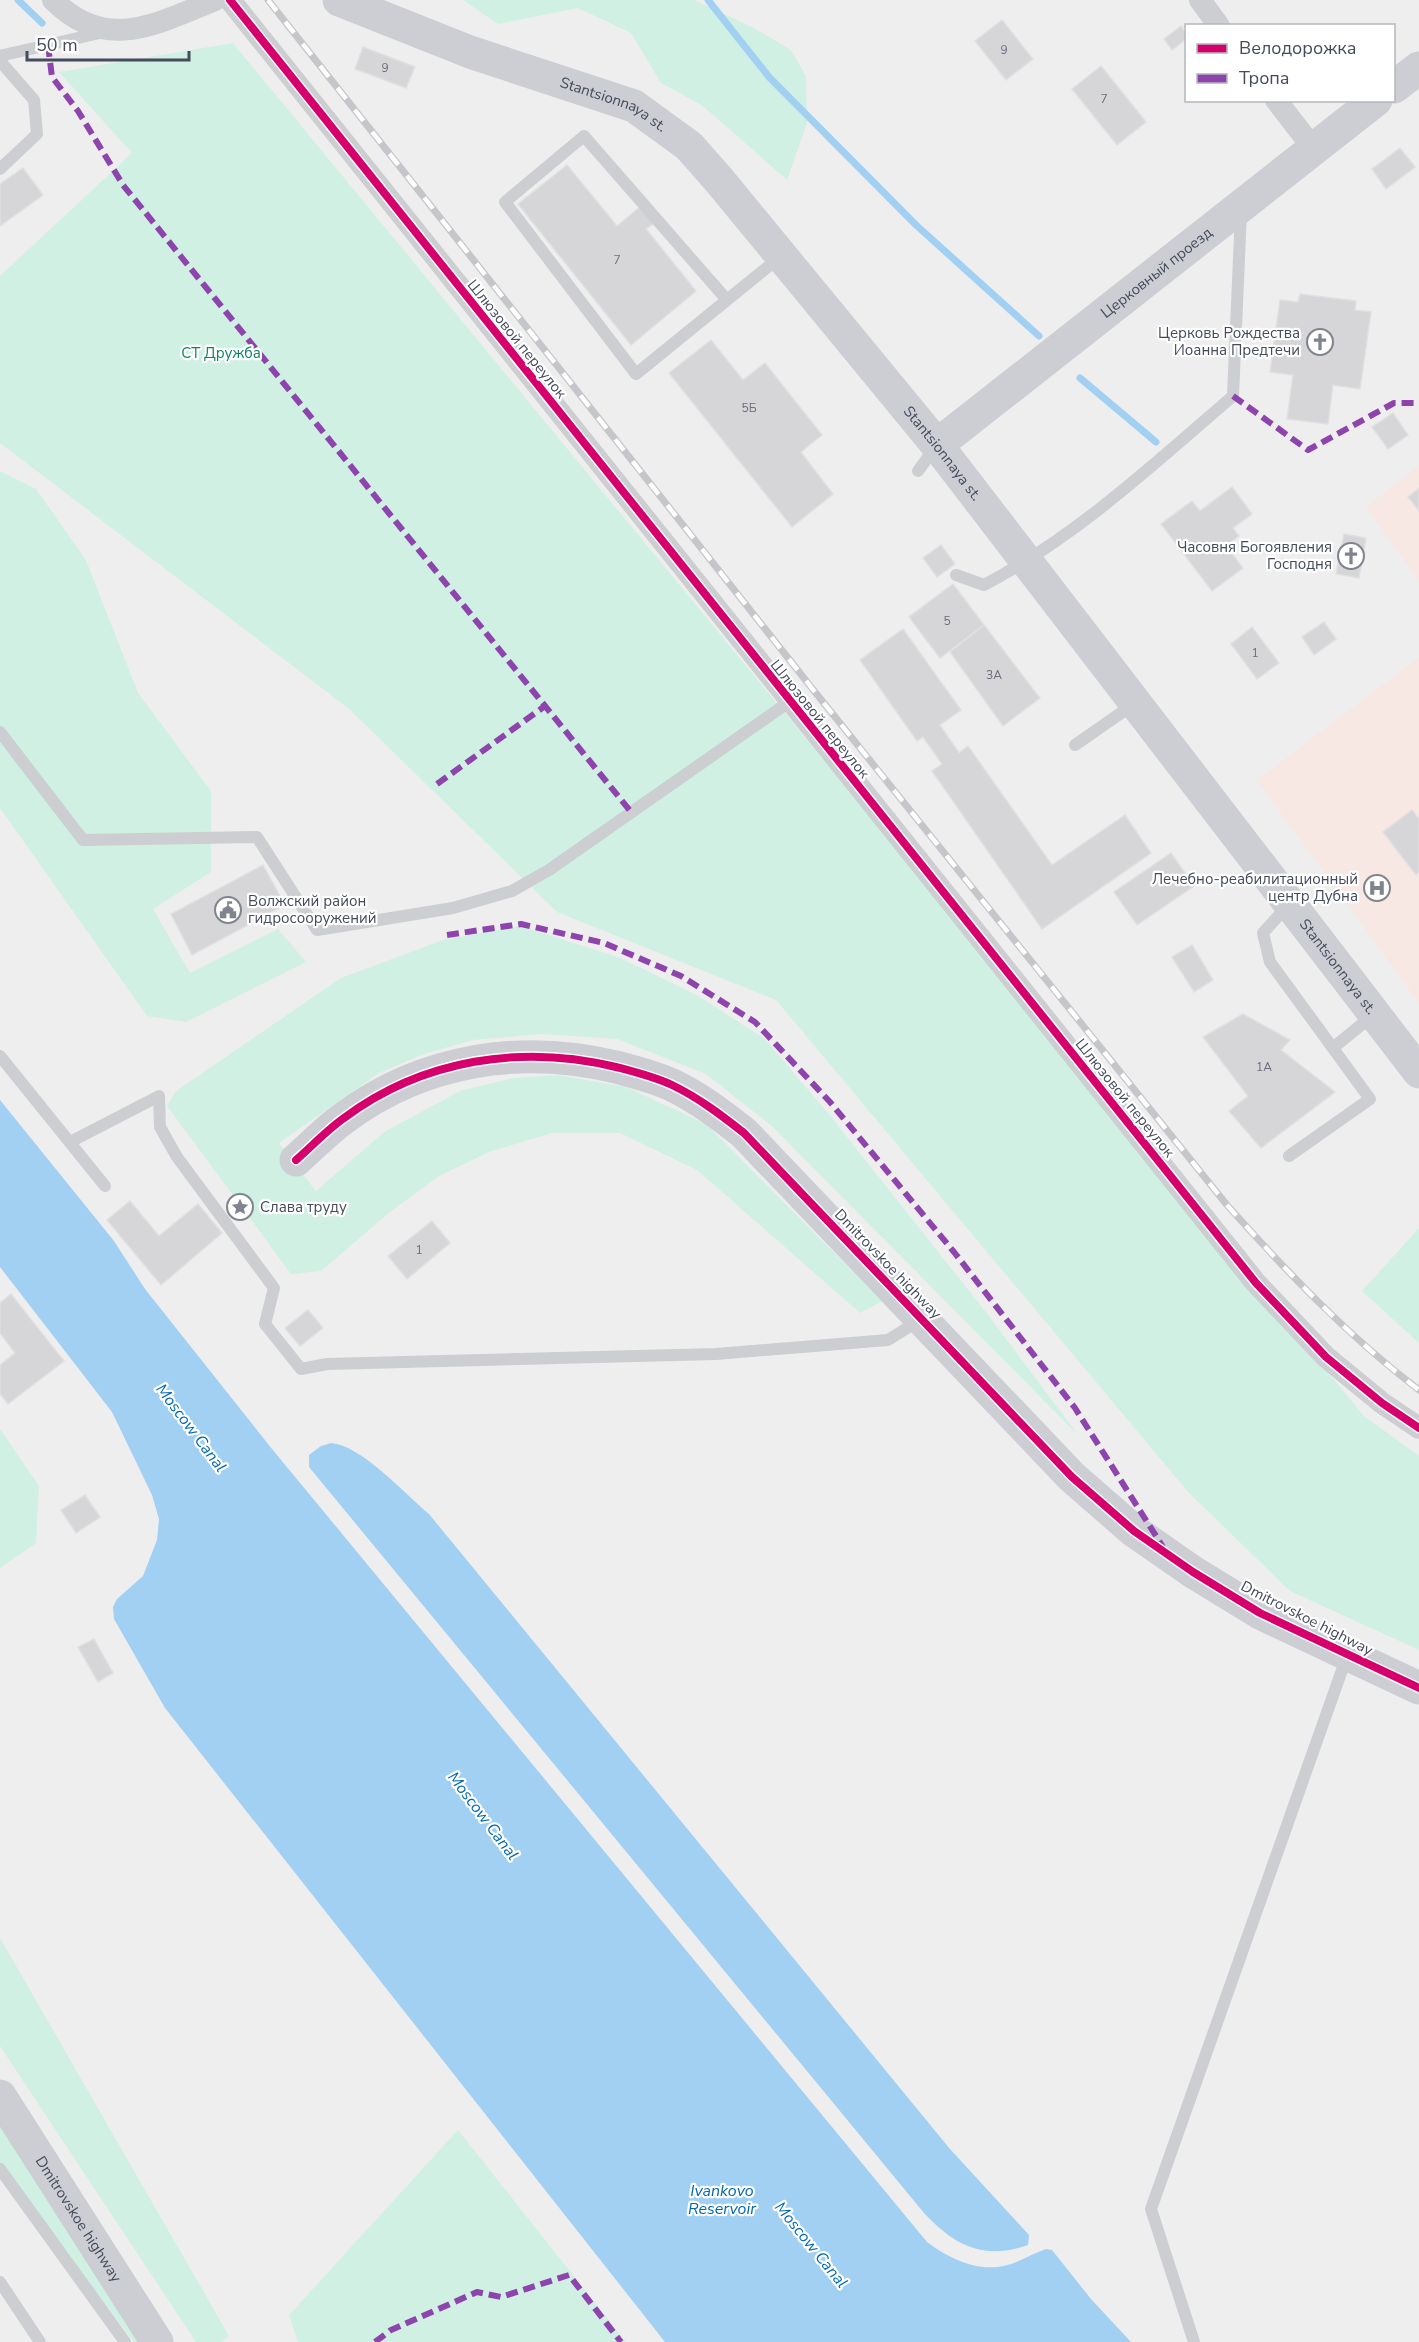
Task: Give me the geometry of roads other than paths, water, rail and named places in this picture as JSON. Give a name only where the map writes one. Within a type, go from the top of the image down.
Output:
[{"type":"street","points":[[53,0],[85,25],[111,31],[147,28],[215,0]]},
{"type":"street","name":"Шлюзовой переулок","points":[[230,0],[789,702],[1256,1283],[1326,1357],[1382,1403],[1419,1428]]},
{"type":"street","name":"Stantsionnaya st.","points":[[339,0],[383,8],[470,52],[634,106],[688,146],[937,444],[1419,1072]]},
{"type":"street","points":[[1200,0],[1218,24]]},
{"type":"street","points":[[1395,86],[1419,68]]},
{"type":"street","points":[[1278,102],[1313,148]]},
{"type":"street","name":"Церковный проезд","points":[[937,444],[1373,102]]},
{"type":"street","name":"Dmitrovskoe highway","points":[[296,1160],[344,1117],[426,1074],[465,1063],[501,1056],[543,1055],[588,1060],[632,1071],[670,1084],[698,1099],[744,1133],[1072,1477],[1134,1531],[1193,1572],[1260,1612],[1419,1688]]},
{"type":"street","name":"Dmitrovskoe highway","points":[[0,2096],[157,2342]]},
{"type":"lane","points":[[0,170],[37,134],[34,100],[0,59],[111,31]]},
{"type":"lane","points":[[727,300],[584,136],[505,202],[636,374],[782,256]]},
{"type":"lane","points":[[956,575],[984,585],[1027,562],[1116,497],[1233,396],[1241,207]]},
{"type":"lane","points":[[918,471],[937,444]]},
{"type":"lane","name":"Шлюзовой переулок","points":[[0,732],[83,840],[257,837],[317,930],[453,908],[512,891],[549,870],[789,702]]},
{"type":"lane","points":[[1075,745],[1135,703]]},
{"type":"lane","points":[[1289,904],[1263,933],[1270,962],[1370,1099],[1289,1156]]},
{"type":"lane","points":[[1333,1048],[1373,1015]]},
{"type":"lane","points":[[0,1056],[105,1185]]},
{"type":"lane","points":[[70,1142],[159,1096],[160,1127],[177,1157],[274,1288],[265,1324],[301,1369],[327,1364],[750,1351],[888,1340],[921,1319]]},
{"type":"lane","points":[[1194,2342],[1151,2209],[1347,1655]]},
{"type":"lane","points":[[0,2169],[125,2342]]},
{"type":"lane","points":[[0,2282],[40,2342]]},
{"type":"water","name":"Ivankovo Reservoir","points":[[0,1100],[114,1241],[145,1289],[272,1449],[927,2242],[956,2260],[989,2267],[1000,2267],[1046,2249],[1052,2250],[1091,2299],[1131,2342],[665,2342],[165,1708],[114,1619],[113,1607],[117,1599],[143,1576],[157,1540],[159,1519],[152,1495],[112,1412],[0,1267]]},
{"type":"water","points":[[331,1443],[356,1452],[369,1461],[429,1514],[950,2149],[1029,2235],[1028,2245],[1012,2250],[997,2251],[970,2247],[947,2234],[924,2213],[309,1467],[309,1455],[321,1446]]},
{"type":"waterway","points":[[18,0],[42,23]]},
{"type":"waterway","points":[[708,0],[769,77],[916,225],[1039,336]]},
{"type":"waterway","points":[[1080,378],[1156,442]]},
{"type":"railway","points":[[268,0],[811,687],[1227,1205],[1319,1302],[1367,1348],[1419,1390]]},
{"type":"place","name":"Церковь Рождества Иоанна Предтечи","points":[[1320,342]]},
{"type":"place","name":"Часовня Богоявления Господня","points":[[1351,556]]},
{"type":"place","name":"Лечебно-реабилитационный центр Дубна","points":[[1377,888]]},
{"type":"place","name":"Волжский район гидросооружений","points":[[228,910]]},
{"type":"place","name":"Слава труду","points":[[240,1207]]},
{"type":"park label","name":"СТ Дружба","points":[[221,353]]},
{"type":"water label","name":"Moscow Canal","points":[[191,1428]]},
{"type":"water label","name":"Moscow Canal","points":[[483,1816]]},
{"type":"water label","name":"Moscow Canal","points":[[811,2245]]}]
